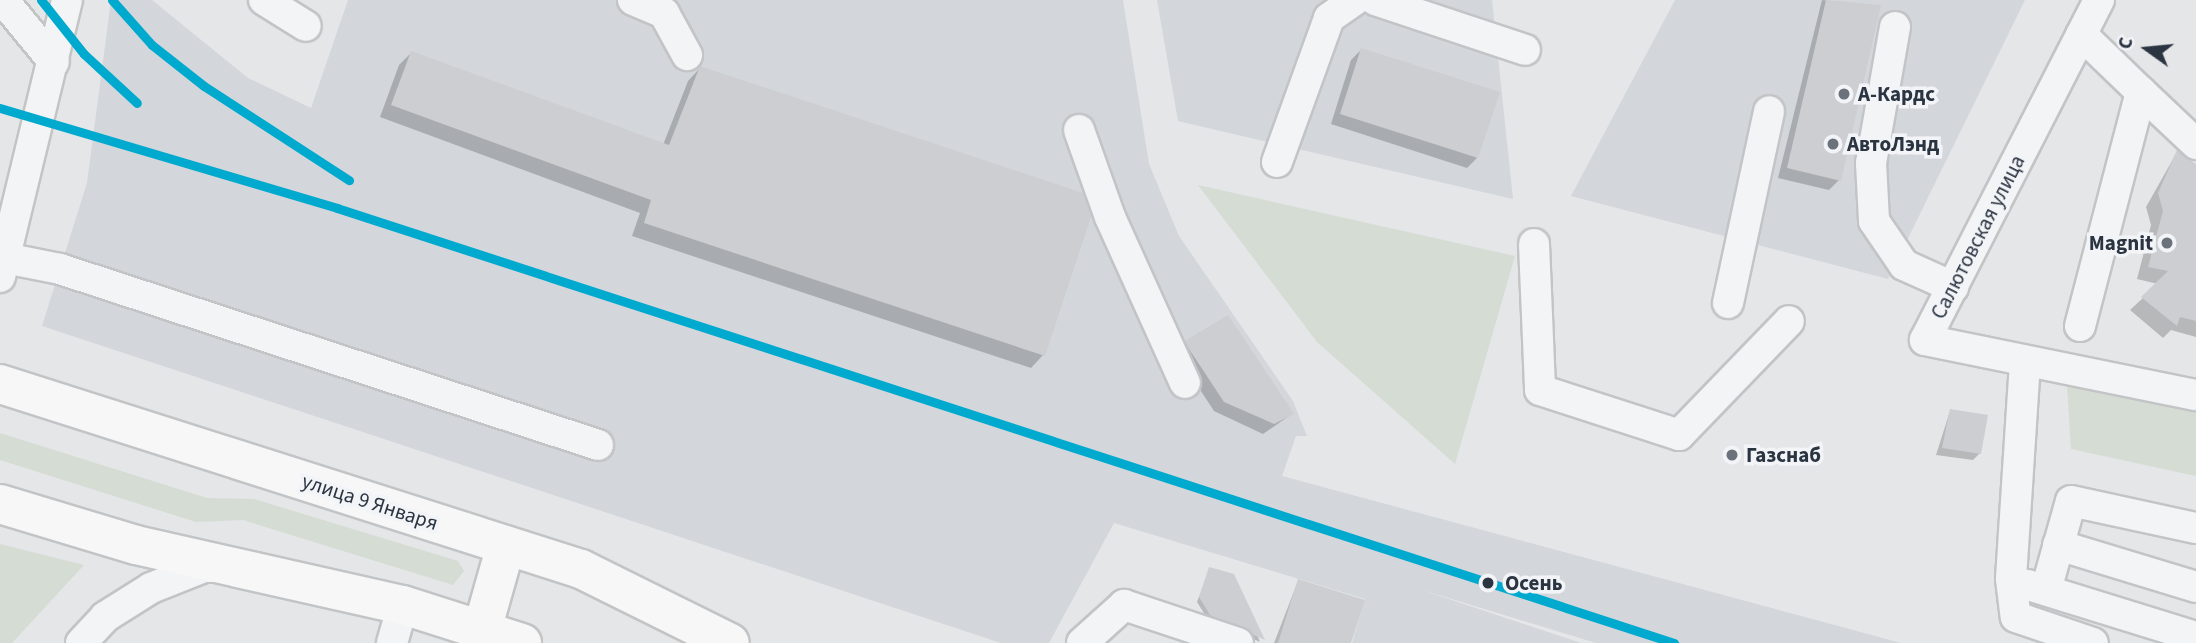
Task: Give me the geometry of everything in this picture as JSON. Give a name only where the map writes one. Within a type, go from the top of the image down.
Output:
[{"type":"main road","name":"улица 9 Января","points":[[0,384],[581,569],[730,643]]},
{"type":"main road","points":[[0,504],[136,545],[402,605],[522,643]]},
{"type":"main road","points":[[482,630],[506,545]]},
{"type":"street","points":[[3,0],[54,62]]},
{"type":"street","points":[[67,0],[54,62],[4,248],[60,269],[598,445]]},
{"type":"street","points":[[264,0],[306,26]]},
{"type":"street","points":[[1277,162],[1329,18],[1354,0]]},
{"type":"street","points":[[1375,0],[1525,50]]},
{"type":"street","name":"Салютовская улица","points":[[2099,0],[1925,340],[2196,395]]},
{"type":"street","points":[[646,2],[664,13],[687,55]]},
{"type":"street","points":[[1895,27],[1871,163],[1874,221],[1903,265],[1953,288]]},
{"type":"street","points":[[2081,34],[2196,145]]},
{"type":"street","points":[[2080,326],[2141,92]]},
{"type":"street","points":[[1728,303],[1769,111]]},
{"type":"street","points":[[1079,130],[1110,217],[1185,383]]},
{"type":"street","points":[[1534,244],[1541,390],[1679,435],[1789,321]]},
{"type":"street","points":[[2025,362],[2011,579],[2016,617],[2024,625],[2092,643]]},
{"type":"street","points":[[2046,590],[2071,501],[2196,528]]},
{"type":"street","points":[[2058,545],[2196,587]]},
{"type":"street","points":[[81,643],[105,617],[151,588],[204,568],[247,568]]},
{"type":"street","points":[[2011,579],[2196,637]]},
{"type":"street","points":[[392,643],[402,605]]},
{"type":"street","points":[[1083,643],[1124,605],[1238,643]]},
{"type":"shaded area","points":[[111,0],[152,0],[248,78],[311,108],[348,0],[1123,0],[1149,164],[1179,236],[1293,401],[1307,436],[1296,436],[1282,476],[1901,643],[1596,643],[1419,589],[1581,643],[1352,643],[1365,599],[1114,523],[1049,643],[1001,643],[42,326],[87,183]]},
{"type":"shaded area","points":[[1157,0],[1492,0],[1513,199],[1178,121]]},
{"type":"shaded area","points":[[1675,0],[2025,0],[1888,279],[1571,196]]},
{"type":"shaded area","points":[[1198,185],[1515,256],[1455,464],[1317,342]]},
{"type":"shaded area","points":[[2067,385],[2196,412],[2196,476],[2071,449]]},
{"type":"shaded area","points":[[0,433],[207,498],[254,499],[458,561],[464,571],[453,585],[243,520],[196,522],[0,460]]},
{"type":"shaded area","points":[[0,544],[84,565],[12,643],[0,643]]},
{"type":"building","points":[[1826,0],[1881,5],[1841,181],[1787,168]]},
{"type":"building","points":[[1361,48],[1500,92],[1478,158],[1340,114]]},
{"type":"building","points":[[411,51],[669,145],[700,66],[1083,193],[1091,217],[1045,356],[644,223],[651,200],[391,105]]},
{"type":"building","points":[[2177,150],[2196,164],[2196,321],[2180,317],[2177,326],[2141,297],[2168,271],[2148,267],[2163,211],[2158,193]]},
{"type":"building","points":[[1228,315],[1294,414],[1274,424],[1224,402],[1185,341]]},
{"type":"building","points":[[1950,409],[1988,415],[1981,454],[1942,448]]},
{"type":"building","points":[[1209,567],[1234,574],[1265,640],[1210,615],[1199,597]]},
{"type":"building","points":[[1298,579],[1365,600],[1351,643],[1278,643]]},
{"type":"transit line","points":[[41,0],[84,54],[137,103]]},
{"type":"transit line","points":[[112,0],[152,45],[204,86],[349,180]]},
{"type":"transit line","points":[[0,108],[337,208],[1674,643]]},
{"type":"place","name":"А-Кардс","points":[[1844,94]]},
{"type":"place","name":"АвтоЛэнд","points":[[1833,144]]},
{"type":"place","name":"Magnit","points":[[2167,243]]},
{"type":"place","name":"Газснаб","points":[[1732,455]]},
{"type":"place","name":"Осень","points":[[1488,583]]}]
